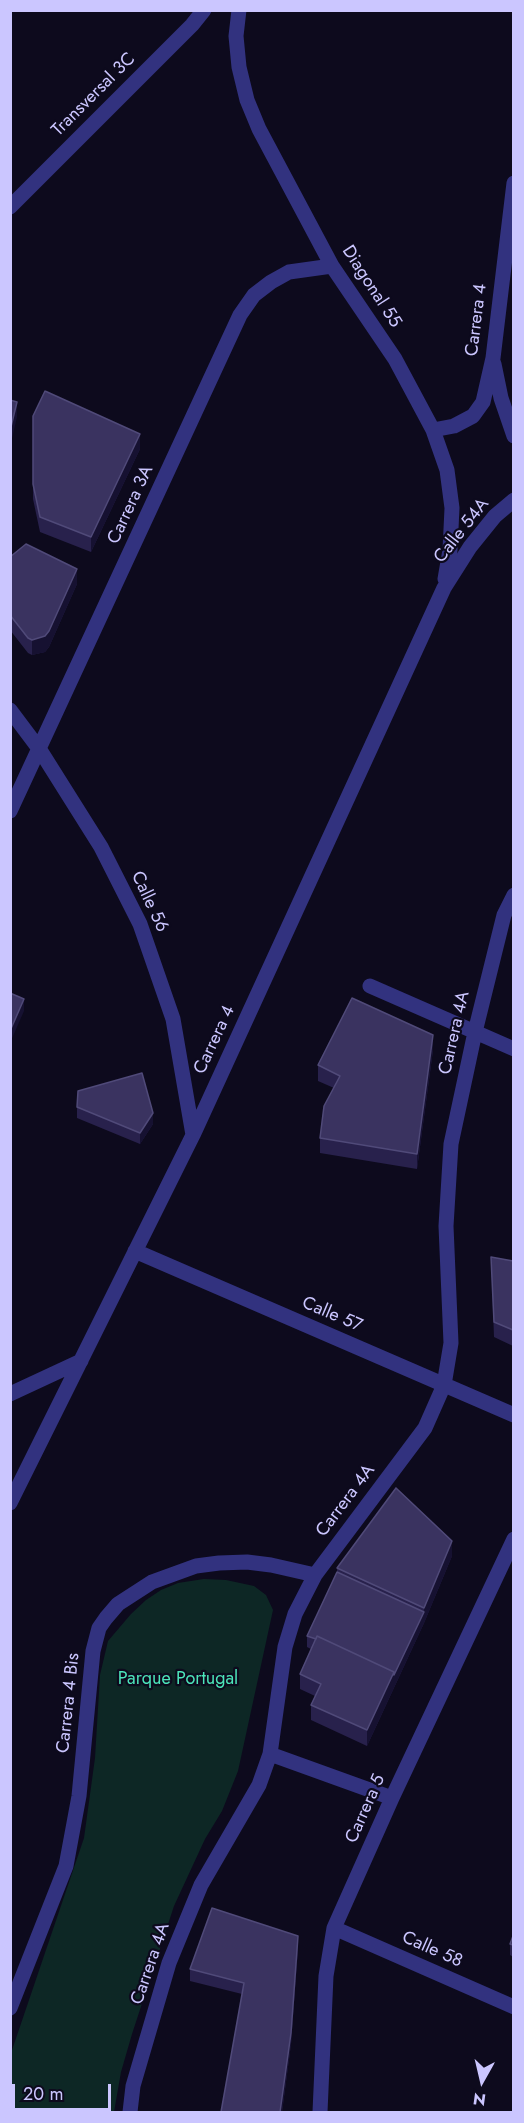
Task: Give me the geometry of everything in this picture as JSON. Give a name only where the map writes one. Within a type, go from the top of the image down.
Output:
[{"type":"street","name":"Transversal 3C","points":[[10,207],[192,25],[204,10]]},
{"type":"street","name":"Diagonal 55","points":[[239,10],[237,46],[239,67],[247,100],[259,129],[332,266],[395,359],[433,430],[447,470],[453,508],[444,588]]},
{"type":"street","name":"Carrera 4","points":[[433,430],[454,426],[473,416],[483,402],[492,358],[513,183]]},
{"type":"street","name":"Carrera 3A","points":[[10,811],[240,315],[254,295],[289,272],[332,266]]},
{"type":"street","points":[[492,358],[513,436]]},
{"type":"street","name":"Calle 54A","points":[[444,588],[470,547],[495,516],[513,500]]},
{"type":"street","name":"Carrera 4","points":[[10,1503],[193,1135],[444,588]]},
{"type":"street","name":"Calle 56","points":[[10,710],[40,750],[101,847],[140,924],[173,1019],[193,1135]]},
{"type":"street","name":"Carrera 4A","points":[[130,2112],[133,2086],[169,1964],[201,1885],[259,1785],[270,1754],[285,1647],[296,1614],[315,1575],[425,1428],[444,1385],[452,1343],[446,1226],[451,1144],[475,1032],[504,915],[513,895]]},
{"type":"street","points":[[370,986],[513,1049]]},
{"type":"street","name":"Calle 57","points":[[135,1251],[513,1415]]},
{"type":"street","points":[[10,1394],[81,1361]]},
{"type":"street","name":"Carrera 5","points":[[321,2112],[326,1976],[334,1928],[513,1539]]},
{"type":"street","name":"Carrera 4 Bis","points":[[10,2008],[66,1866],[79,1796],[93,1651],[99,1628],[106,1618],[118,1604],[153,1582],[196,1566],[247,1562],[315,1575]]},
{"type":"street","points":[[270,1754],[392,1798]]},
{"type":"street","name":"Calle 58","points":[[334,1928],[513,2007]]},
{"type":"green space","name":"Parque Portugal","points":[[204,1579],[226,1580],[254,1586],[266,1595],[273,1610],[238,1771],[222,1811],[205,1839],[174,1906],[132,2034],[121,2072],[114,2112],[11,2112],[11,2053],[84,1838],[95,1758],[100,1675],[108,1641],[131,1614],[161,1590],[178,1583]]},
{"type":"building","points":[[45,391],[140,434],[91,537],[40,517],[33,484],[33,416]]},
{"type":"building","points":[[10,400],[17,402],[10,431]]},
{"type":"building","points":[[26,544],[77,569],[49,631],[45,636],[32,640],[10,615],[10,557]]},
{"type":"building","points":[[10,993],[24,999],[10,1031]]},
{"type":"building","points":[[352,998],[433,1035],[417,1154],[320,1138],[324,1106],[340,1076],[318,1065]]},
{"type":"building","points":[[142,1073],[153,1113],[140,1133],[77,1107],[78,1091]]},
{"type":"building","points":[[491,1257],[513,1261],[513,1330],[494,1322]]},
{"type":"building","points":[[396,1488],[452,1541],[424,1608],[337,1568]]},
{"type":"building","points":[[337,1572],[424,1612],[394,1675],[394,1672],[317,1636],[316,1639],[307,1636]]},
{"type":"building","points":[[317,1636],[394,1672],[367,1730],[311,1705],[321,1684],[300,1674]]},
{"type":"building","points":[[212,1908],[298,1936],[291,2033],[280,2112],[221,2112],[244,1983],[190,1969]]}]
